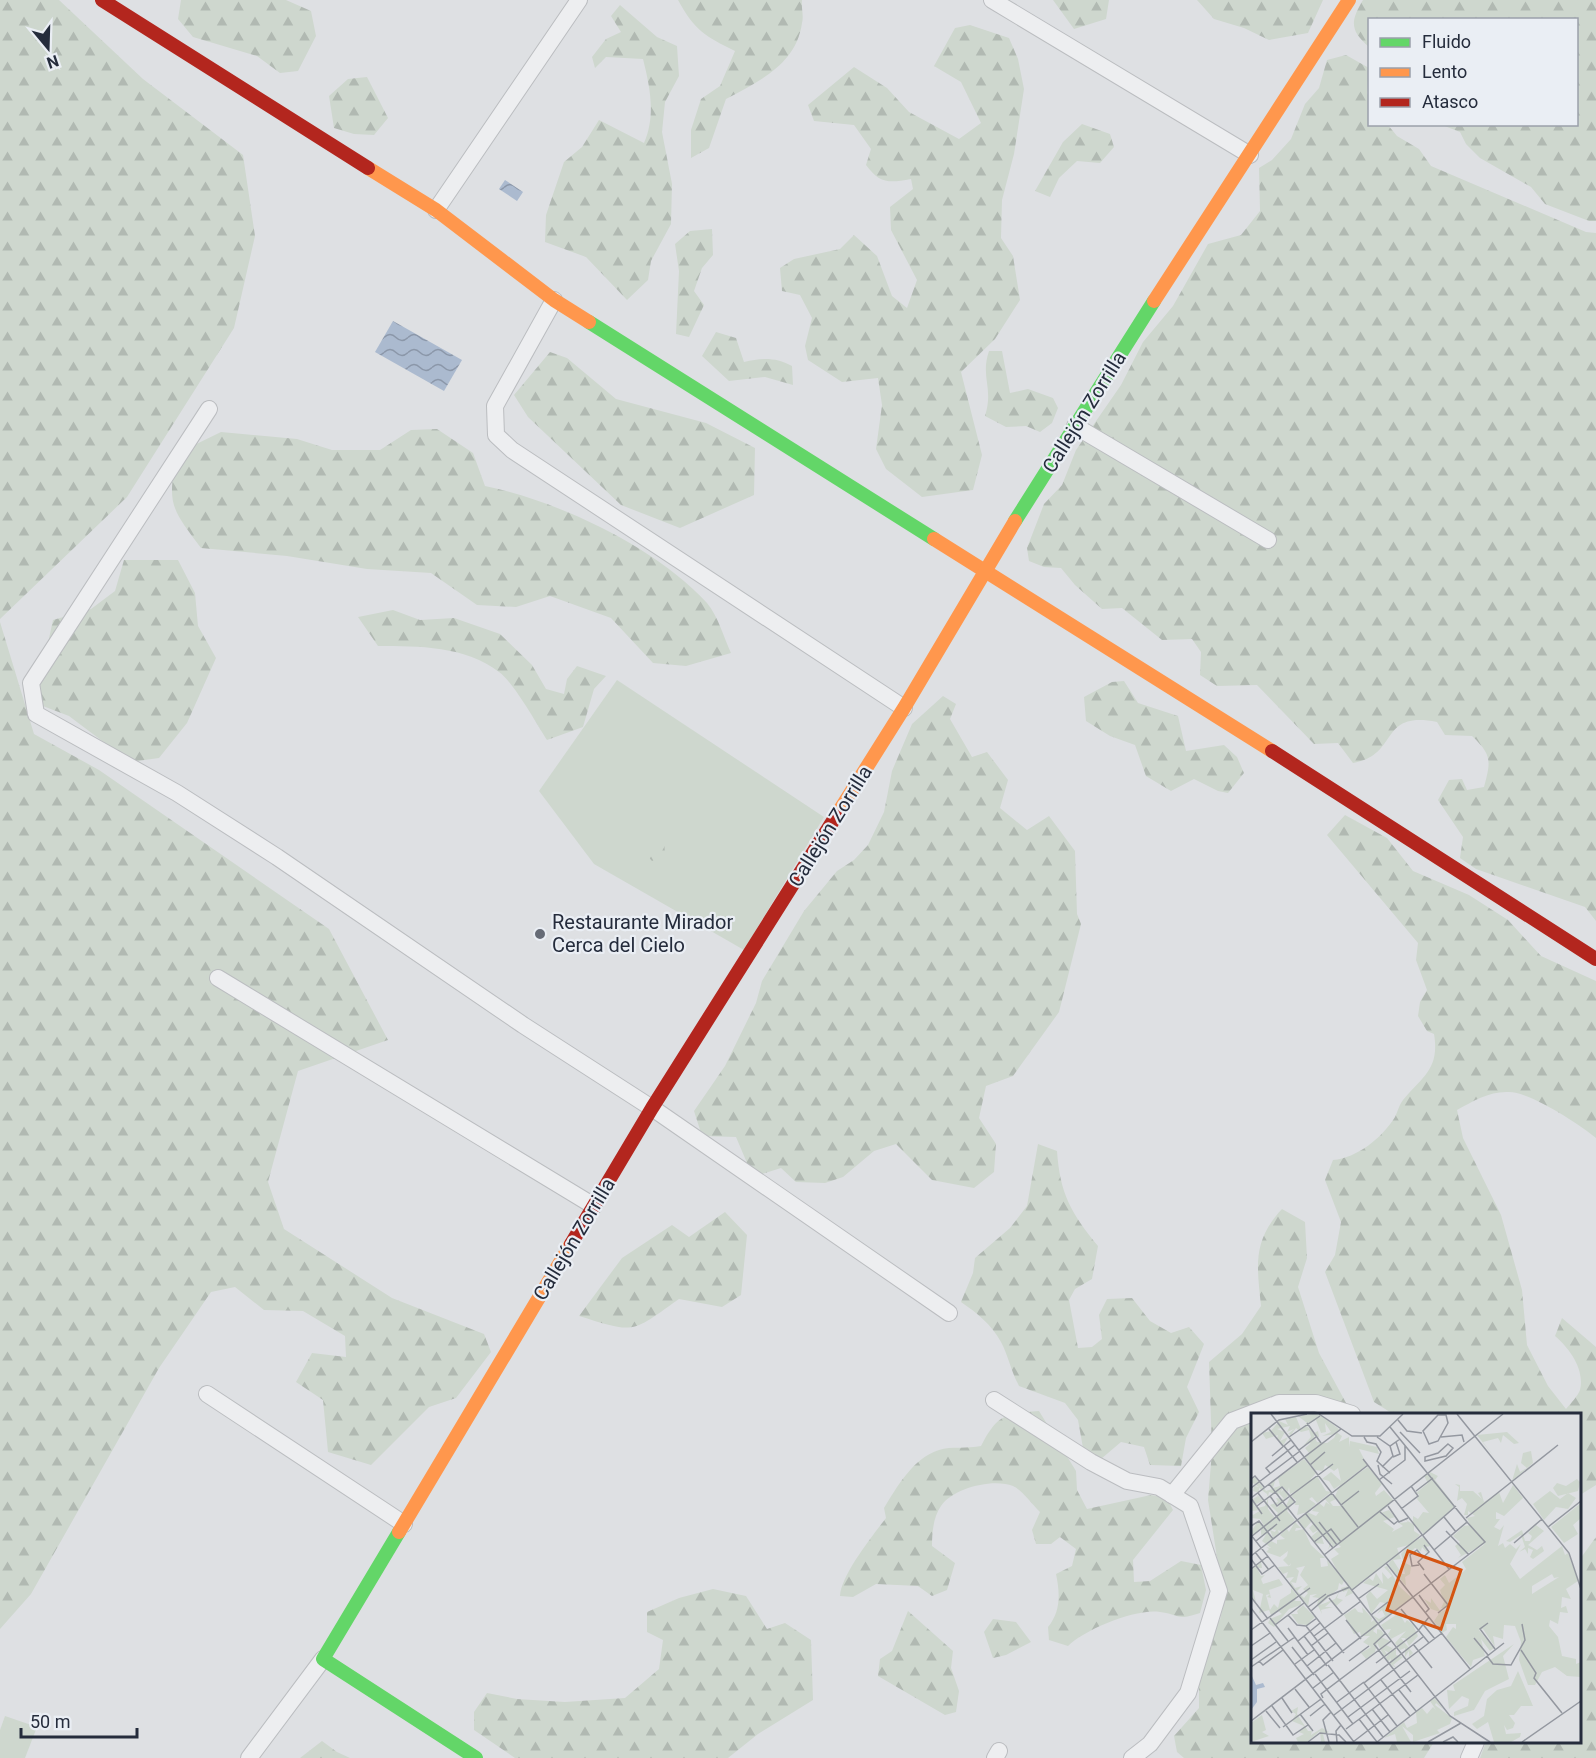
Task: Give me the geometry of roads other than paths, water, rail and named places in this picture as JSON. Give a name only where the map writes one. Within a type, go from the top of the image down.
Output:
[{"type":"street","points":[[102,0],[436,210],[554,300],[1596,959]]},
{"type":"street","points":[[436,210],[579,0]]},
{"type":"street","points":[[992,0],[1250,154]]},
{"type":"street","name":"Callejón Zorrilla","points":[[323,1659],[652,1108],[904,708],[984,570],[1349,0]]},
{"type":"street","points":[[554,300],[495,406],[496,435],[512,450],[904,708]]},
{"type":"street","points":[[209,409],[31,683],[36,714],[177,793],[278,857],[523,1025],[652,1108],[949,1313]]},
{"type":"street","points":[[1075,426],[1268,540]]},
{"type":"street","points":[[219,978],[594,1206]]},
{"type":"street","points":[[207,1394],[404,1524]]},
{"type":"street","points":[[994,1400],[1091,1462],[1127,1481],[1159,1486],[1190,1506],[1219,1591],[1188,1693],[1150,1744],[1132,1758]]},
{"type":"street","points":[[1253,1413],[1279,1403],[1316,1403],[1349,1413]]},
{"type":"street","points":[[1172,1495],[1232,1421],[1251,1414]]},
{"type":"street","points":[[249,1758],[323,1659],[476,1758]]},
{"type":"street","points":[[1469,1758],[1476,1743]]},
{"type":"water","points":[[505,180],[523,192],[517,201],[499,189]]},
{"type":"water","points":[[393,321],[462,360],[444,391],[375,352]]},
{"type":"place","name":"Restaurante Mirador Cerca del Cielo","points":[[540,934]]}]
